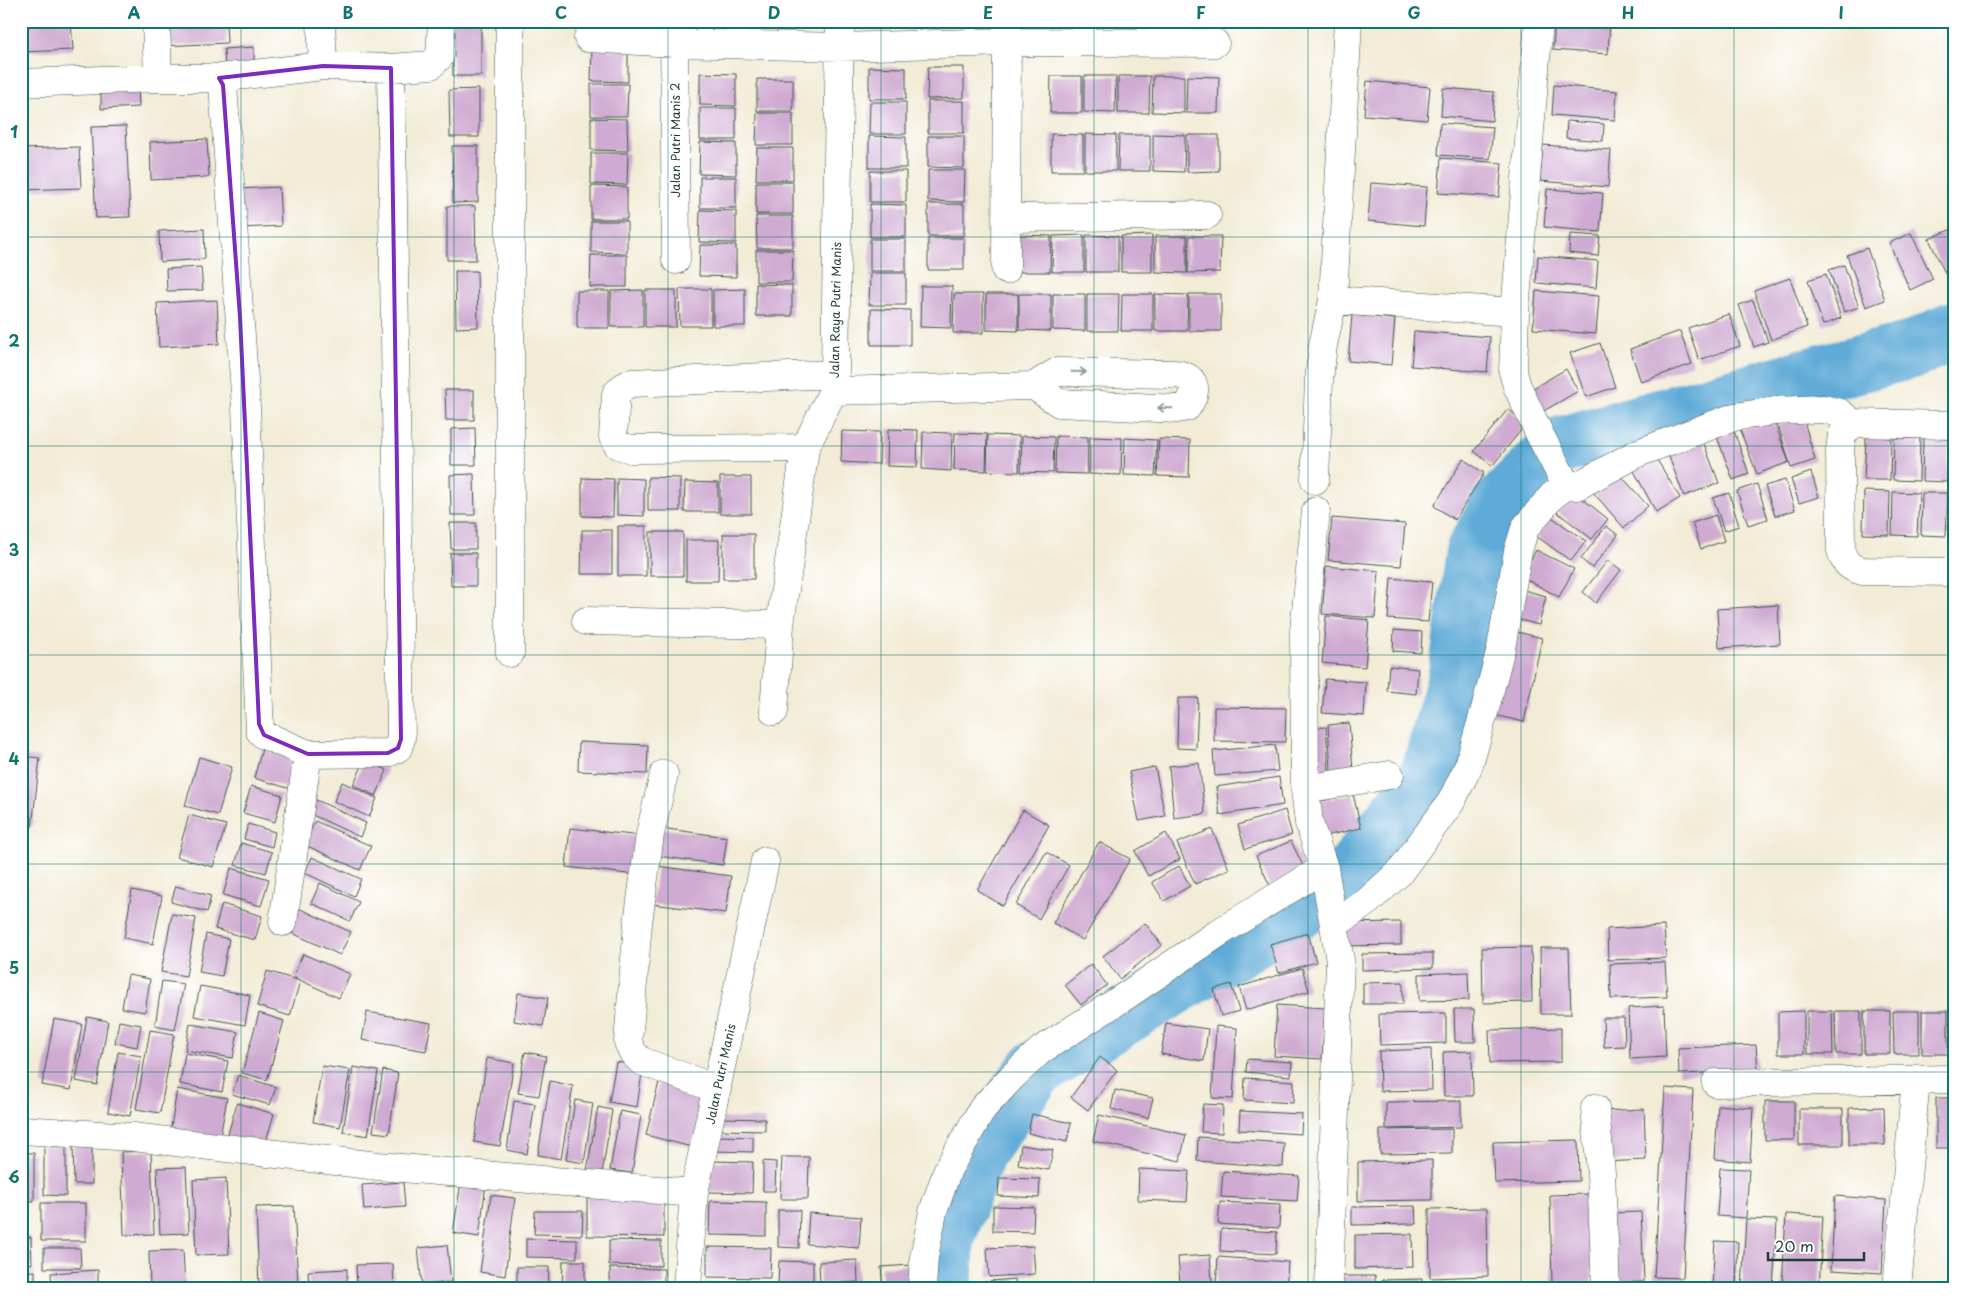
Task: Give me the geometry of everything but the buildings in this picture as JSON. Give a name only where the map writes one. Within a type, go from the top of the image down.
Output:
[{"type":"street","points":[[156,21],[158,78]]},
{"type":"street","points":[[321,21],[323,66]]},
{"type":"street","points":[[21,83],[158,78],[219,78],[323,66],[391,68],[431,65],[440,56],[442,21]]},
{"type":"street","points":[[510,21],[510,653]]},
{"type":"street","points":[[1315,480],[1318,380],[1322,345],[1333,300],[1348,21]]},
{"type":"street","points":[[1539,21],[1515,312],[1513,372],[1517,386],[1540,435],[1565,481],[1573,486],[1581,485],[1638,453],[1734,417],[1775,411],[1823,409],[1840,413],[1853,423],[1954,425]]},
{"type":"street","points":[[588,38],[674,32],[840,34],[1006,32],[1215,43]]},
{"type":"street","name":"Jalan Putri Manis 2","points":[[674,32],[676,260]]},
{"type":"street","points":[[1006,32],[1006,270]]},
{"type":"street","name":"Jalan Raya Putri Manis","points":[[774,711],[780,625],[805,448],[834,382],[840,34]]},
{"type":"street","points":[[219,78],[223,85],[228,179],[241,327],[260,731],[264,735],[308,754],[388,753],[398,748],[401,739],[391,68]]},
{"type":"street","points":[[1006,218],[1207,215]]},
{"type":"street","points":[[1333,300],[1515,312]]},
{"type":"street","points":[[805,448],[631,449],[618,445],[613,437],[616,394],[623,387],[632,383],[834,382],[1034,386],[1057,372],[1182,374],[1190,377],[1193,382],[1193,399],[1187,407],[1177,409],[1059,403],[1034,386]]},
{"type":"street","points":[[1853,423],[1842,434],[1840,450],[1841,550],[1847,564],[1863,571],[1954,572]]},
{"type":"street","points":[[1333,917],[1368,901],[1399,873],[1452,802],[1469,765],[1485,709],[1501,648],[1518,551],[1524,528],[1565,481]]},
{"type":"street","points":[[1316,511],[1304,631],[1305,789],[1309,823],[1325,874],[1340,960],[1329,1288]]},
{"type":"street","points":[[586,621],[780,625]]},
{"type":"street","points":[[283,922],[308,754]]},
{"type":"street","points":[[664,774],[650,834],[638,923],[628,1042],[633,1053],[641,1061],[717,1089]]},
{"type":"street","points":[[1305,789],[1390,775]]},
{"type":"street","name":"Jalan Putri Manis","points":[[687,1288],[694,1193],[765,861]]},
{"type":"street","points":[[922,1288],[924,1257],[933,1212],[948,1169],[984,1108],[1012,1078],[1041,1050],[1220,932],[1325,874]]},
{"type":"street","points":[[1897,1288],[1916,1079]]},
{"type":"street","points":[[1716,1083],[1954,1079]]},
{"type":"street","points":[[1595,1108],[1601,1173],[1606,1288]]},
{"type":"street","points":[[21,1130],[133,1137],[378,1166],[694,1193]]},
{"type":"highlighted area","points":[[323,66],[391,68],[401,739],[398,748],[388,753],[308,754],[264,735],[259,724],[240,317],[223,85],[219,78]]},
{"type":"waterway","points":[[943,1288],[946,1239],[977,1151],[1036,1069],[1277,925],[1348,877],[1429,775],[1457,675],[1474,552],[1499,506],[1559,446],[1807,377],[1912,350],[1954,330]]}]
